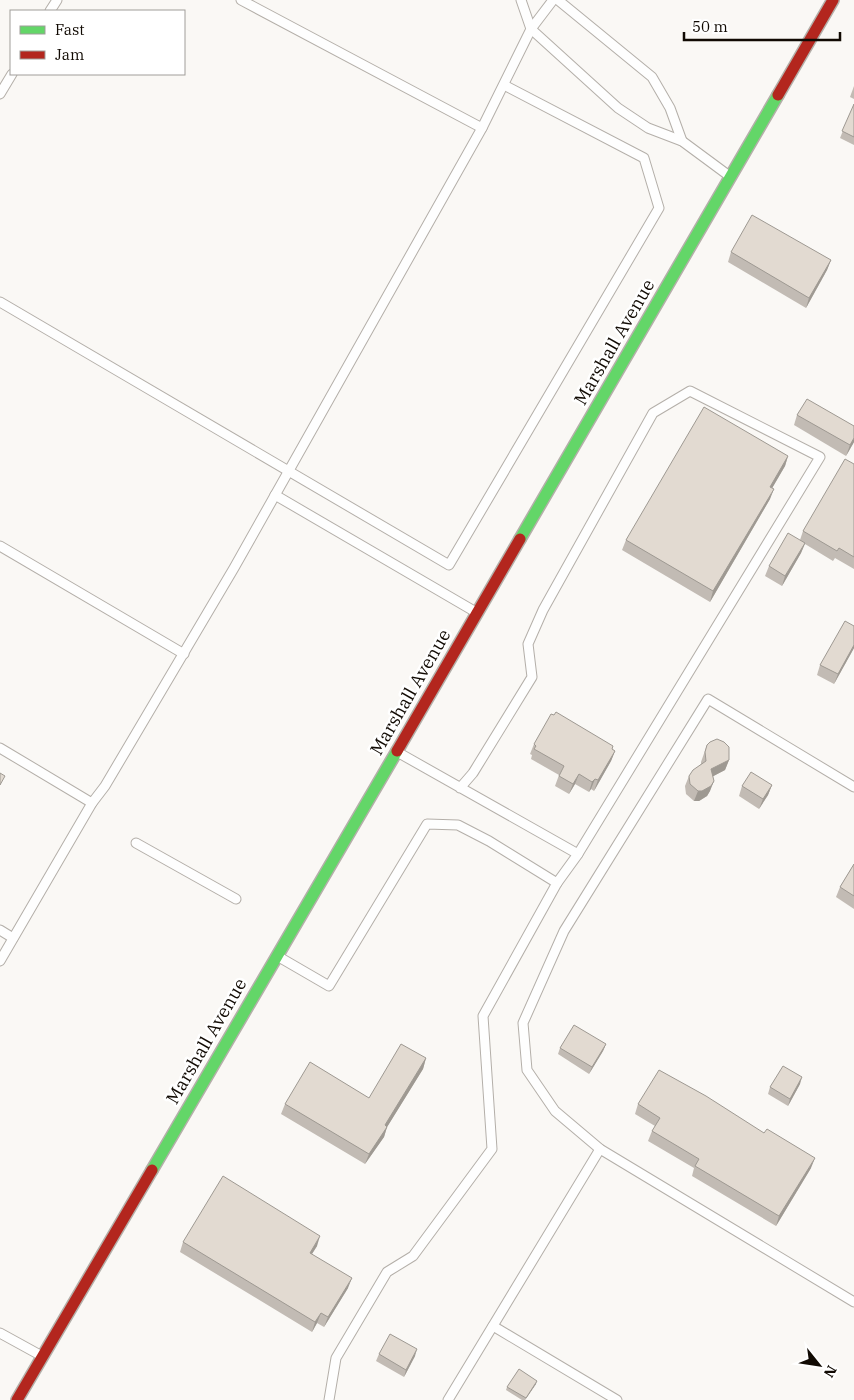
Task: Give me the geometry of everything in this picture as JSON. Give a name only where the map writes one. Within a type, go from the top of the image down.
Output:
[{"type":"street","name":"Marshall Avenue","points":[[17,1400],[833,0]]},
{"type":"lane","points":[[240,0],[482,128]]},
{"type":"lane","points":[[521,0],[531,29],[618,108],[648,128],[682,141],[730,177]]},
{"type":"lane","points":[[0,961],[92,803],[184,654],[482,128],[531,29],[553,0]]},
{"type":"lane","points":[[558,0],[652,77],[670,108],[682,141]]},
{"type":"lane","points":[[0,94],[11,75]]},
{"type":"lane","points":[[0,302],[449,565],[658,208],[644,158],[504,85]]},
{"type":"lane","points":[[329,1400],[336,1358],[387,1272],[413,1256],[492,1149],[483,1016],[556,883],[578,854],[820,457],[690,391],[653,413],[543,610],[528,644],[532,677],[473,773],[460,788]]},
{"type":"lane","points":[[275,495],[477,612]]},
{"type":"lane","points":[[0,546],[184,654]]},
{"type":"lane","points":[[854,787],[708,699],[564,931],[523,1023],[527,1070],[555,1111],[600,1149],[854,1302]]},
{"type":"lane","points":[[0,748],[92,803]]},
{"type":"lane","points":[[396,752],[578,854]]},
{"type":"lane","points":[[277,956],[329,986],[427,824],[458,825],[490,840],[556,883]]},
{"type":"lane","points":[[136,843],[236,899]]},
{"type":"lane","points":[[0,930],[13,938]]},
{"type":"lane","points":[[448,1400],[600,1149]]},
{"type":"lane","points":[[493,1326],[617,1400]]},
{"type":"lane","points":[[0,1333],[42,1356]]},
{"type":"building","points":[[854,104],[854,137],[842,131]]},
{"type":"building","points":[[752,215],[831,260],[809,298],[731,252]]},
{"type":"building","points":[[807,399],[854,426],[854,438],[850,445],[797,415]]},
{"type":"building","points":[[704,407],[788,456],[770,487],[774,489],[713,591],[626,540]]},
{"type":"building","points":[[845,459],[854,464],[854,557],[839,548],[837,551],[803,531]]},
{"type":"building","points":[[788,533],[805,543],[785,576],[769,566]]},
{"type":"building","points":[[845,621],[854,626],[854,645],[838,674],[820,665]]},
{"type":"building","points":[[556,712],[613,746],[612,749],[615,751],[598,780],[595,779],[592,782],[579,774],[573,784],[559,776],[564,766],[534,749],[536,746],[534,744],[551,714],[554,715]]},
{"type":"building","points":[[717,739],[729,747],[729,760],[711,769],[714,781],[711,786],[698,791],[690,784],[689,776],[693,770],[706,761],[705,752],[707,745]]},
{"type":"building","points":[[751,772],[772,785],[763,799],[742,786]]},
{"type":"building","points":[[0,773],[5,776],[0,785]]},
{"type":"building","points":[[854,864],[854,896],[840,887]]},
{"type":"building","points":[[574,1025],[606,1044],[592,1067],[560,1048]]},
{"type":"building","points":[[401,1044],[426,1058],[385,1125],[387,1127],[369,1154],[285,1104],[310,1062],[369,1098]]},
{"type":"building","points":[[783,1066],[802,1077],[790,1099],[770,1087]]},
{"type":"building","points":[[659,1070],[706,1096],[764,1133],[767,1129],[815,1158],[779,1216],[695,1166],[699,1159],[652,1131],[660,1118],[638,1104]]},
{"type":"building","points":[[223,1176],[320,1236],[310,1253],[352,1278],[328,1317],[321,1313],[315,1322],[183,1242]]},
{"type":"building","points":[[390,1334],[417,1349],[406,1370],[379,1354]]},
{"type":"building","points":[[519,1369],[537,1381],[526,1398],[507,1387]]},
{"type":"traffic: fast","points":[[520,539],[778,95]]},
{"type":"traffic: fast","points":[[152,1170],[397,751]]},
{"type":"traffic: jam","points":[[778,95],[833,0]]},
{"type":"traffic: jam","points":[[397,751],[520,539]]},
{"type":"traffic: jam","points":[[17,1400],[152,1170]]}]
